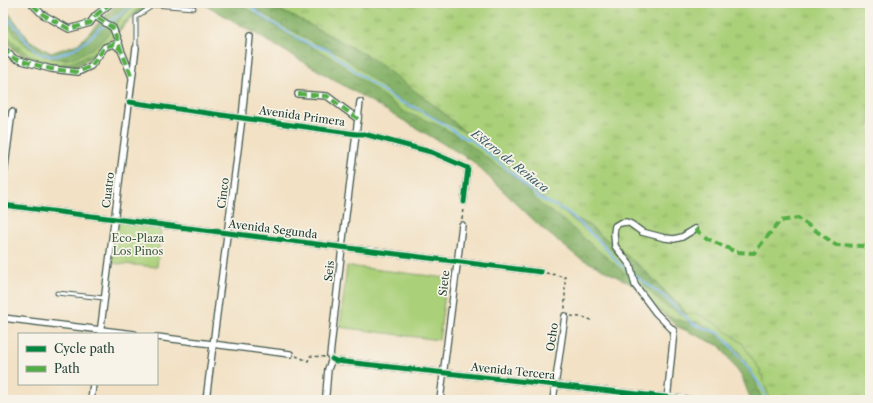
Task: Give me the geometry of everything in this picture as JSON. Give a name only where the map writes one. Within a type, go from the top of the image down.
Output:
[{"type":"street","points":[[33,5],[42,14],[69,29],[90,23],[95,16],[111,3]]},
{"type":"street","points":[[95,16],[113,28],[132,77]]},
{"type":"street","name":"Cinco","points":[[206,400],[242,118],[250,36]]},
{"type":"street","points":[[3,49],[15,59],[51,69],[78,72],[91,66],[105,47],[114,44],[121,50]]},
{"type":"street","name":"Cuatro","points":[[100,332],[136,48]]},
{"type":"street","points":[[298,94],[327,96],[358,119]]},
{"type":"street","name":"Avenida Primera","points":[[129,102],[364,134],[431,152],[468,168],[464,202]]},
{"type":"street","name":"Seis","points":[[326,397],[342,247],[360,102]]},
{"type":"street","points":[[3,182],[12,112]]},
{"type":"street","name":"Avenida Segunda","points":[[3,205],[541,272]]},
{"type":"street","points":[[667,399],[674,332],[656,313],[635,285],[630,265],[615,246],[615,226],[626,222],[642,232],[674,239],[682,237],[695,229]]},
{"type":"street","name":"Siete","points":[[440,400],[462,225]]},
{"type":"street","name":"Ocho","points":[[553,400],[565,316]]},
{"type":"street","points":[[3,318],[100,332],[117,333]]},
{"type":"street","points":[[158,337],[290,354]]},
{"type":"street","name":"Avenida Tercera","points":[[331,358],[336,361],[667,399],[692,400]]},
{"type":"street","points":[[91,400],[93,385]]},
{"type":"lane","points":[[136,48],[136,17],[154,5],[194,8]]},
{"type":"lane","points":[[58,293],[104,298]]},
{"type":"path","points":[[462,225],[464,202]]},
{"type":"path","points":[[565,316],[587,318],[594,321]]},
{"type":"path","points":[[290,354],[308,361],[310,356],[331,358]]},
{"type":"green space","points":[[118,3],[159,3],[134,16],[91,58],[73,68],[40,64],[15,51],[3,36],[3,5],[29,40],[51,53],[78,44]]},
{"type":"green space","points":[[138,3],[145,3],[123,23],[118,32],[100,49],[73,62],[59,64],[40,60],[28,54],[11,40],[3,28],[3,16],[14,33],[29,48],[47,57],[70,59],[87,52],[98,45],[122,17]]},
{"type":"green space","points":[[188,3],[262,3],[299,19],[370,57],[440,110],[546,205],[587,224],[642,268],[690,317],[721,330],[742,349],[770,400],[751,400],[742,377],[720,346],[676,326],[635,286],[578,257],[543,229],[471,160],[208,6]]},
{"type":"green space","points":[[235,3],[245,3],[313,42],[340,54],[408,107],[468,133],[522,174],[533,189],[545,200],[561,210],[626,262],[653,295],[664,305],[681,314],[698,314],[717,324],[742,343],[760,370],[770,400],[762,400],[753,374],[738,350],[717,333],[699,322],[685,322],[667,316],[651,304],[632,279],[559,217],[541,205],[515,176],[496,165],[461,138],[438,125],[404,112],[336,60],[287,34],[252,11]]},
{"type":"green space","points":[[262,3],[870,3],[870,400],[770,400],[742,349],[690,317],[641,268],[587,224],[546,205],[440,110],[299,19]]},
{"type":"green space","name":"Eco-Plaza Los Pinos","points":[[115,221],[161,227],[157,267],[110,263]]},
{"type":"green space","points":[[347,266],[447,278],[439,340],[340,327]]},
{"type":"waterway","name":"Estero de Reñaca","points":[[3,13],[18,29],[25,40],[40,54],[56,56],[72,50],[88,40],[99,29],[137,3]]},
{"type":"waterway","name":"Estero de Reñaca","points":[[246,3],[262,16],[296,37],[310,44],[328,50],[372,84],[398,101],[414,107],[463,137],[471,140],[510,171],[539,198],[568,212],[600,242],[619,264],[630,272]]},
{"type":"waterway","name":"Estero de Reñaca","points":[[633,274],[665,297],[693,324],[719,333],[735,350],[763,389],[767,400]]},
{"type":"marked path","points":[[111,3],[95,16],[113,28],[121,50]]},
{"type":"marked path","points":[[33,5],[42,14],[69,29],[90,23],[95,16]]},
{"type":"marked path","points":[[3,49],[15,59],[51,69],[78,72],[91,66],[105,47],[114,44],[121,50],[132,77]]},
{"type":"marked path","points":[[298,94],[327,96],[358,119]]},
{"type":"marked path","points":[[695,229],[708,239],[736,252],[754,253],[780,221],[798,218],[836,245],[862,246],[870,248]]},
{"type":"cycle path","points":[[129,102],[364,134],[431,152],[468,168],[464,202]]},
{"type":"cycle path","points":[[3,205],[541,272]]},
{"type":"cycle path","points":[[332,359],[336,361],[692,400]]}]
